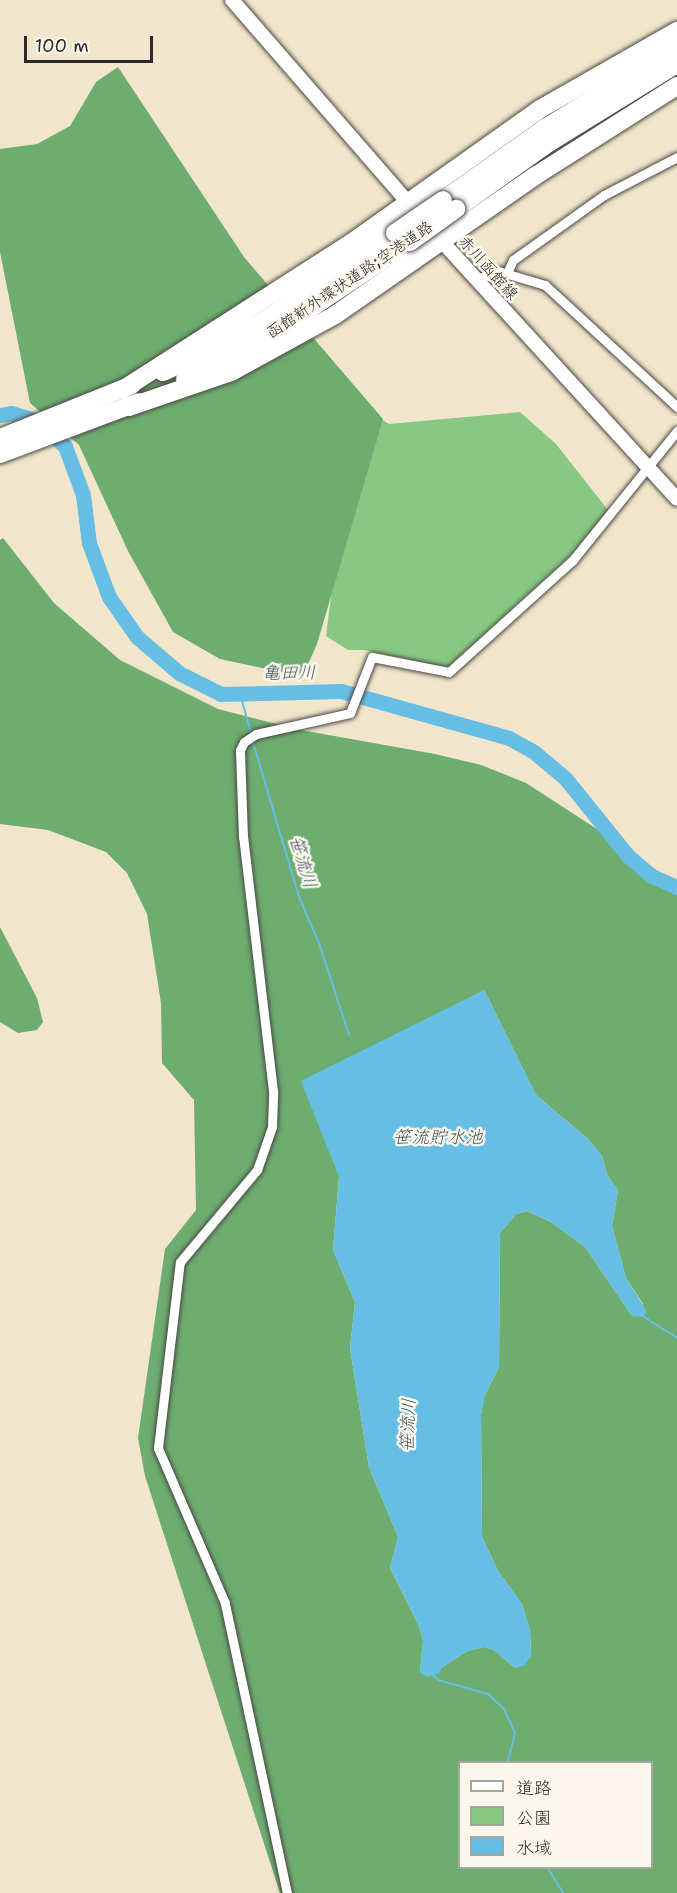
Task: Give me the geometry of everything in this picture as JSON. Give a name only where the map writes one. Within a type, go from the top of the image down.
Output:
[{"type":"highway","points":[[126,398],[409,204],[540,109],[677,31]]},
{"type":"highway","name":"函館新外環状道路;空港道路","points":[[0,454],[11,440],[126,398],[278,330],[450,204],[545,128],[677,48]]},
{"type":"highway","name":"函館新外環状道路;空港道路","points":[[450,204],[677,64]]},
{"type":"highway","points":[[126,398],[231,372],[355,303],[534,176],[677,86]]},
{"type":"main road","name":"赤川函館線","points":[[232,0],[475,280],[677,499]]},
{"type":"street","points":[[508,271],[513,260],[604,195],[677,157]]},
{"type":"street","points":[[475,280],[498,271],[508,271],[532,278],[557,294],[677,407]]},
{"type":"street","points":[[287,1893],[225,1603],[158,1448],[180,1262],[257,1170],[272,1127],[273,1091],[240,792],[240,750],[252,737],[345,716],[357,702],[361,681],[372,657],[448,672],[572,561],[677,431]]},
{"type":"green space","points":[[118,67],[244,257],[383,419],[317,644],[305,671],[295,675],[220,659],[173,632],[128,551],[79,445],[30,403],[0,252],[0,149],[37,144],[70,126],[96,82]]},
{"type":"green space","points":[[356,404],[389,424],[520,412],[556,444],[608,510],[570,556],[447,668],[364,650],[348,650],[326,636]]},
{"type":"green space","points":[[3,538],[54,603],[120,660],[218,709],[295,729],[435,754],[481,765],[526,783],[620,844],[677,891],[677,1893],[280,1893],[145,1476],[138,1438],[165,1249],[196,1210],[194,1100],[162,1063],[161,1003],[147,914],[127,873],[106,852],[48,830],[0,824],[0,540]],"holes":[[[484,990],[536,1095],[588,1139],[602,1156],[607,1175],[618,1190],[612,1226],[626,1278],[643,1304],[632,1316],[585,1247],[551,1222],[527,1211],[516,1214],[500,1233],[499,1367],[484,1397],[481,1415],[482,1537],[498,1571],[522,1604],[530,1630],[531,1656],[515,1668],[494,1650],[484,1647],[467,1651],[441,1668],[420,1672],[423,1641],[419,1626],[390,1568],[398,1537],[369,1467],[350,1348],[355,1302],[333,1250],[339,1177]]]},
{"type":"green space","points":[[0,927],[37,998],[43,1022],[37,1030],[18,1033],[0,1022]]},
{"type":"water","name":"笹流貯水池","points":[[484,990],[536,1095],[588,1139],[602,1156],[607,1175],[618,1190],[612,1226],[626,1278],[646,1310],[644,1317],[632,1316],[585,1247],[551,1222],[527,1211],[516,1214],[500,1233],[499,1367],[484,1397],[481,1415],[482,1537],[498,1571],[522,1604],[530,1630],[531,1656],[525,1665],[515,1668],[494,1650],[484,1647],[467,1651],[441,1668],[440,1673],[427,1677],[420,1672],[423,1641],[419,1626],[390,1568],[398,1537],[369,1467],[350,1348],[355,1302],[333,1250],[339,1177],[301,1081]]},
{"type":"waterway","name":"亀田川","points":[[0,415],[11,413],[34,420],[65,446],[83,495],[89,543],[109,597],[137,637],[179,673],[221,694],[341,691],[509,738],[534,752],[565,778],[628,856],[652,876],[677,887]]},
{"type":"waterway","name":"笹流川","points":[[240,694],[251,733]]},
{"type":"waterway","name":"笹流川","points":[[252,739],[299,897],[319,943],[349,1035]]},
{"type":"waterway","points":[[644,1317],[677,1338]]},
{"type":"waterway","name":"笹流川","points":[[433,1675],[438,1680],[488,1694],[504,1709],[515,1733],[508,1761]]},
{"type":"waterway","name":"笹流川","points":[[549,1869],[563,1893]]}]
